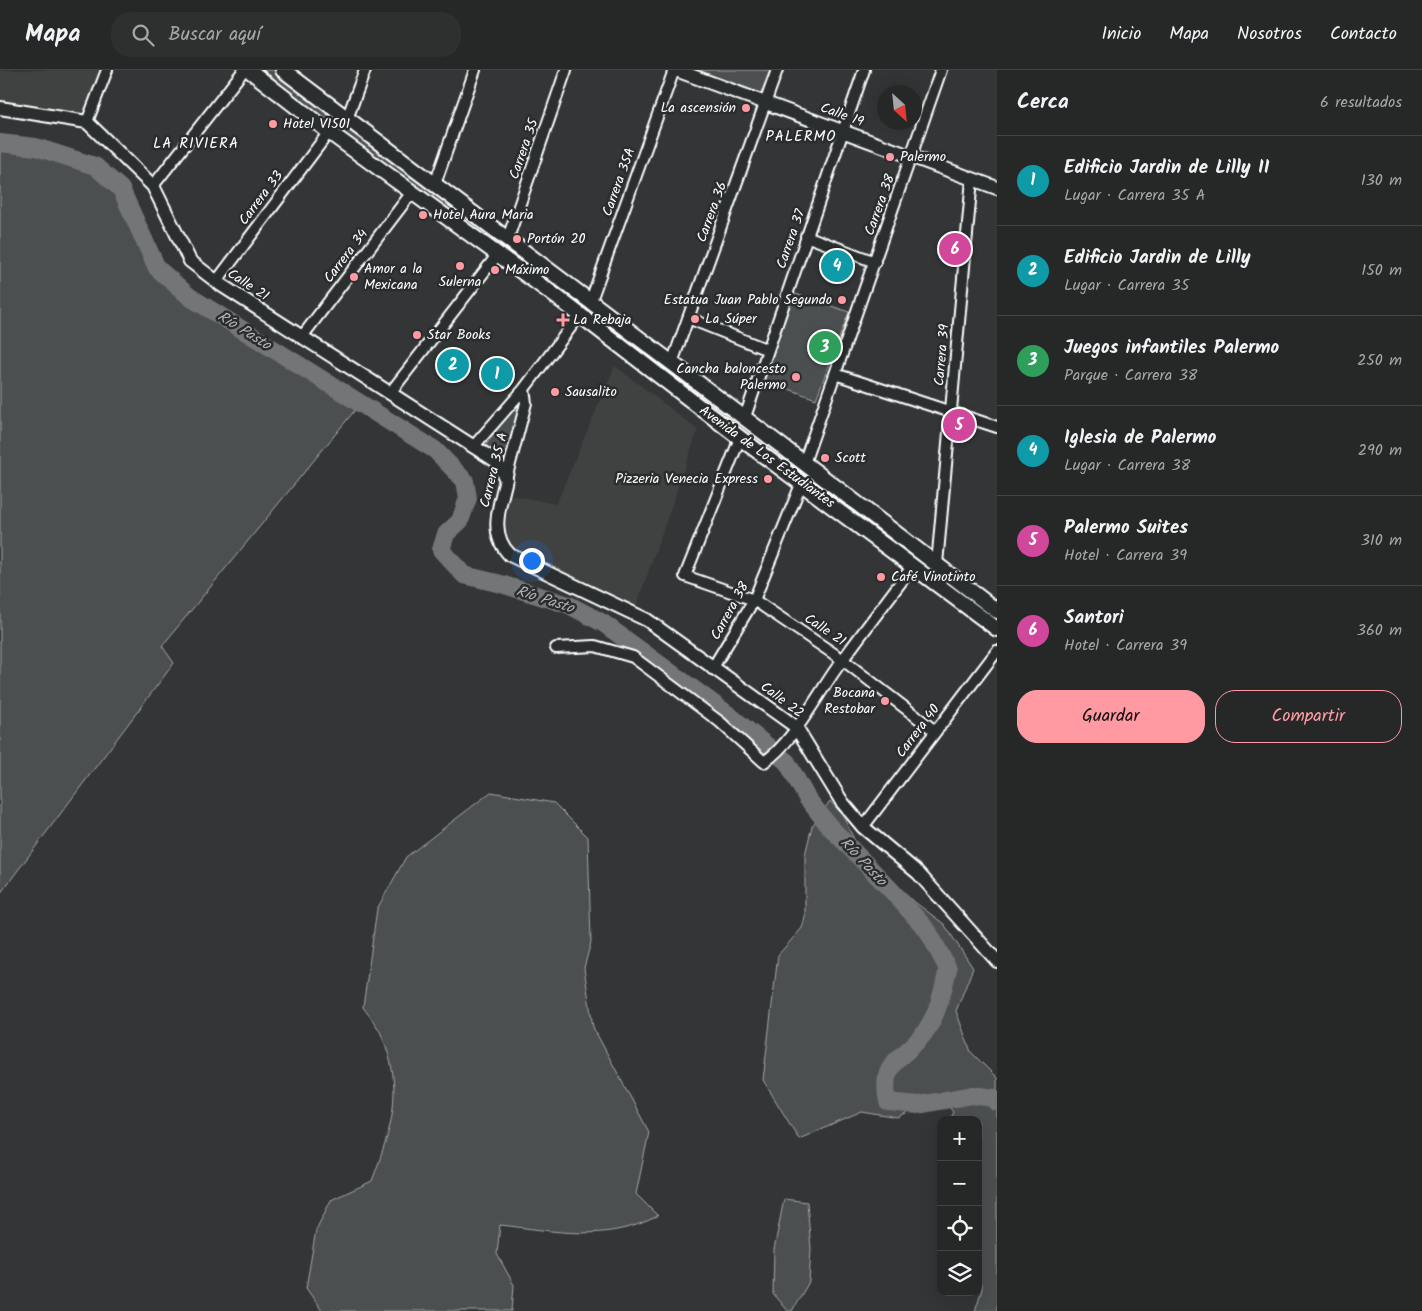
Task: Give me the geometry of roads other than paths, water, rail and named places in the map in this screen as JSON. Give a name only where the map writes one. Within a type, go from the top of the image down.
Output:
[{"type":"main road","name":"Avenida de Los Estudiantes","points":[[249,70],[329,132],[498,254],[740,438],[802,482],[912,567],[997,629]]},
{"type":"main road","name":"Avenida de Los Estudiantes","points":[[283,70],[842,491],[997,611]]},
{"type":"main road","points":[[527,276],[536,269],[537,262]]},
{"type":"main road","points":[[631,355],[629,351],[633,344],[646,345]]},
{"type":"main road","points":[[834,506],[838,507],[844,502],[842,491]]},
{"type":"street","points":[[0,108],[87,122],[107,70]]},
{"type":"street","points":[[153,186],[244,70]]},
{"type":"street","points":[[348,119],[365,70]]},
{"type":"street","points":[[435,184],[475,70]]},
{"type":"street","name":"Carrera 35","points":[[508,238],[566,70]]},
{"type":"street","name":"Calle 19","points":[[675,70],[693,73],[765,103],[997,188]]},
{"type":"street","name":"Carrera 35A","points":[[590,303],[675,70]]},
{"type":"street","name":"Carrera 36","points":[[672,363],[777,70]]},
{"type":"street","name":"Carrera 37","points":[[744,417],[864,70]]},
{"type":"street","name":"Carrera 38","points":[[804,463],[913,156],[941,70]]},
{"type":"street","name":"Calle 21","points":[[87,122],[153,186],[190,261],[216,282],[301,338],[496,461],[506,479]]},
{"type":"street","name":"Carrera 33","points":[[216,282],[329,132]]},
{"type":"street","name":"Carrera 39","points":[[937,564],[972,179]]},
{"type":"street","name":"Carrera 34","points":[[301,338],[412,191]]},
{"type":"street","points":[[806,236],[875,262]]},
{"type":"street","points":[[390,393],[498,254]]},
{"type":"street","name":"Carrera 35 A","points":[[473,448],[524,389],[580,316]]},
{"type":"street","points":[[688,318],[768,350]]},
{"type":"street","points":[[835,374],[997,427]]},
{"type":"street","name":"Carrera 35 A","points":[[510,555],[504,548],[497,531],[497,520],[526,403],[524,389]]},
{"type":"street","name":"Calle 21","points":[[740,438],[685,576],[754,600],[843,660],[935,731]]},
{"type":"street","name":"Carrera 38","points":[[708,666],[754,600],[802,482]]},
{"type":"street","name":"Calle 22","points":[[510,555],[647,620],[793,732],[842,802],[863,827],[918,873],[997,961]]},
{"type":"street","points":[[556,648],[595,646],[633,657],[720,722],[764,762],[776,755],[912,567]]},
{"type":"street","name":"Carrera 40","points":[[863,827],[997,652]]},
{"type":"waterway","name":"Río Pasto","points":[[0,143],[36,147],[95,166],[121,189],[157,268],[190,297],[435,450],[465,481],[468,498],[460,521],[446,534],[441,550],[464,575],[501,584],[569,605],[603,623],[729,715],[787,762],[807,798],[830,827],[928,931],[948,969],[939,1002],[930,1025],[917,1042],[895,1061],[890,1068],[886,1088],[888,1102],[918,1105],[973,1095],[994,1098],[997,1102]]},
{"type":"place","name":"La ascensión","points":[[746,108]]},
{"type":"place","name":"Hotel V1501","points":[[273,124]]},
{"type":"place","name":"Palermo","points":[[890,157]]},
{"type":"place","name":"Hotel Aura Maria","points":[[423,215]]},
{"type":"place","name":"Portón 20","points":[[517,239]]},
{"type":"place","name":"Santori","points":[[955,249]]},
{"type":"place","name":"Sulerna","points":[[460,266]]},
{"type":"place","name":"Iglesia de Palermo","points":[[837,266]]},
{"type":"place","name":"Máximo","points":[[495,270]]},
{"type":"place","name":"Amor a la Mexicana","points":[[354,277]]},
{"type":"place","name":"Estatua Juan Pablo Segundo","points":[[842,300]]},
{"type":"place","name":"La Súper","points":[[695,319]]},
{"type":"place","name":"La Rebaja","points":[[563,320]]},
{"type":"place","name":"Star Books","points":[[417,335]]},
{"type":"place","name":"Juegos infantiles Palermo","points":[[825,347]]},
{"type":"place","name":"Edificio Jardin de Lilly","points":[[453,365]]},
{"type":"place","name":"Edificio Jardin de Lilly II","points":[[497,374]]},
{"type":"place","name":"Cancha baloncesto Palermo","points":[[796,377]]},
{"type":"place","name":"Sausalito","points":[[555,392]]},
{"type":"place","name":"Palermo Suites","points":[[959,425]]},
{"type":"place","name":"Scott","points":[[825,458]]},
{"type":"place","name":"Pizzeria Venecia Express","points":[[768,479]]},
{"type":"place","name":"Café Vinotinto","points":[[881,577]]},
{"type":"place","name":"Bocana Restobar","points":[[885,701]]},
{"type":"district","name":"PALERMO","points":[[801,137]]},
{"type":"district","name":"LA RIVIERA","points":[[196,144]]}]
